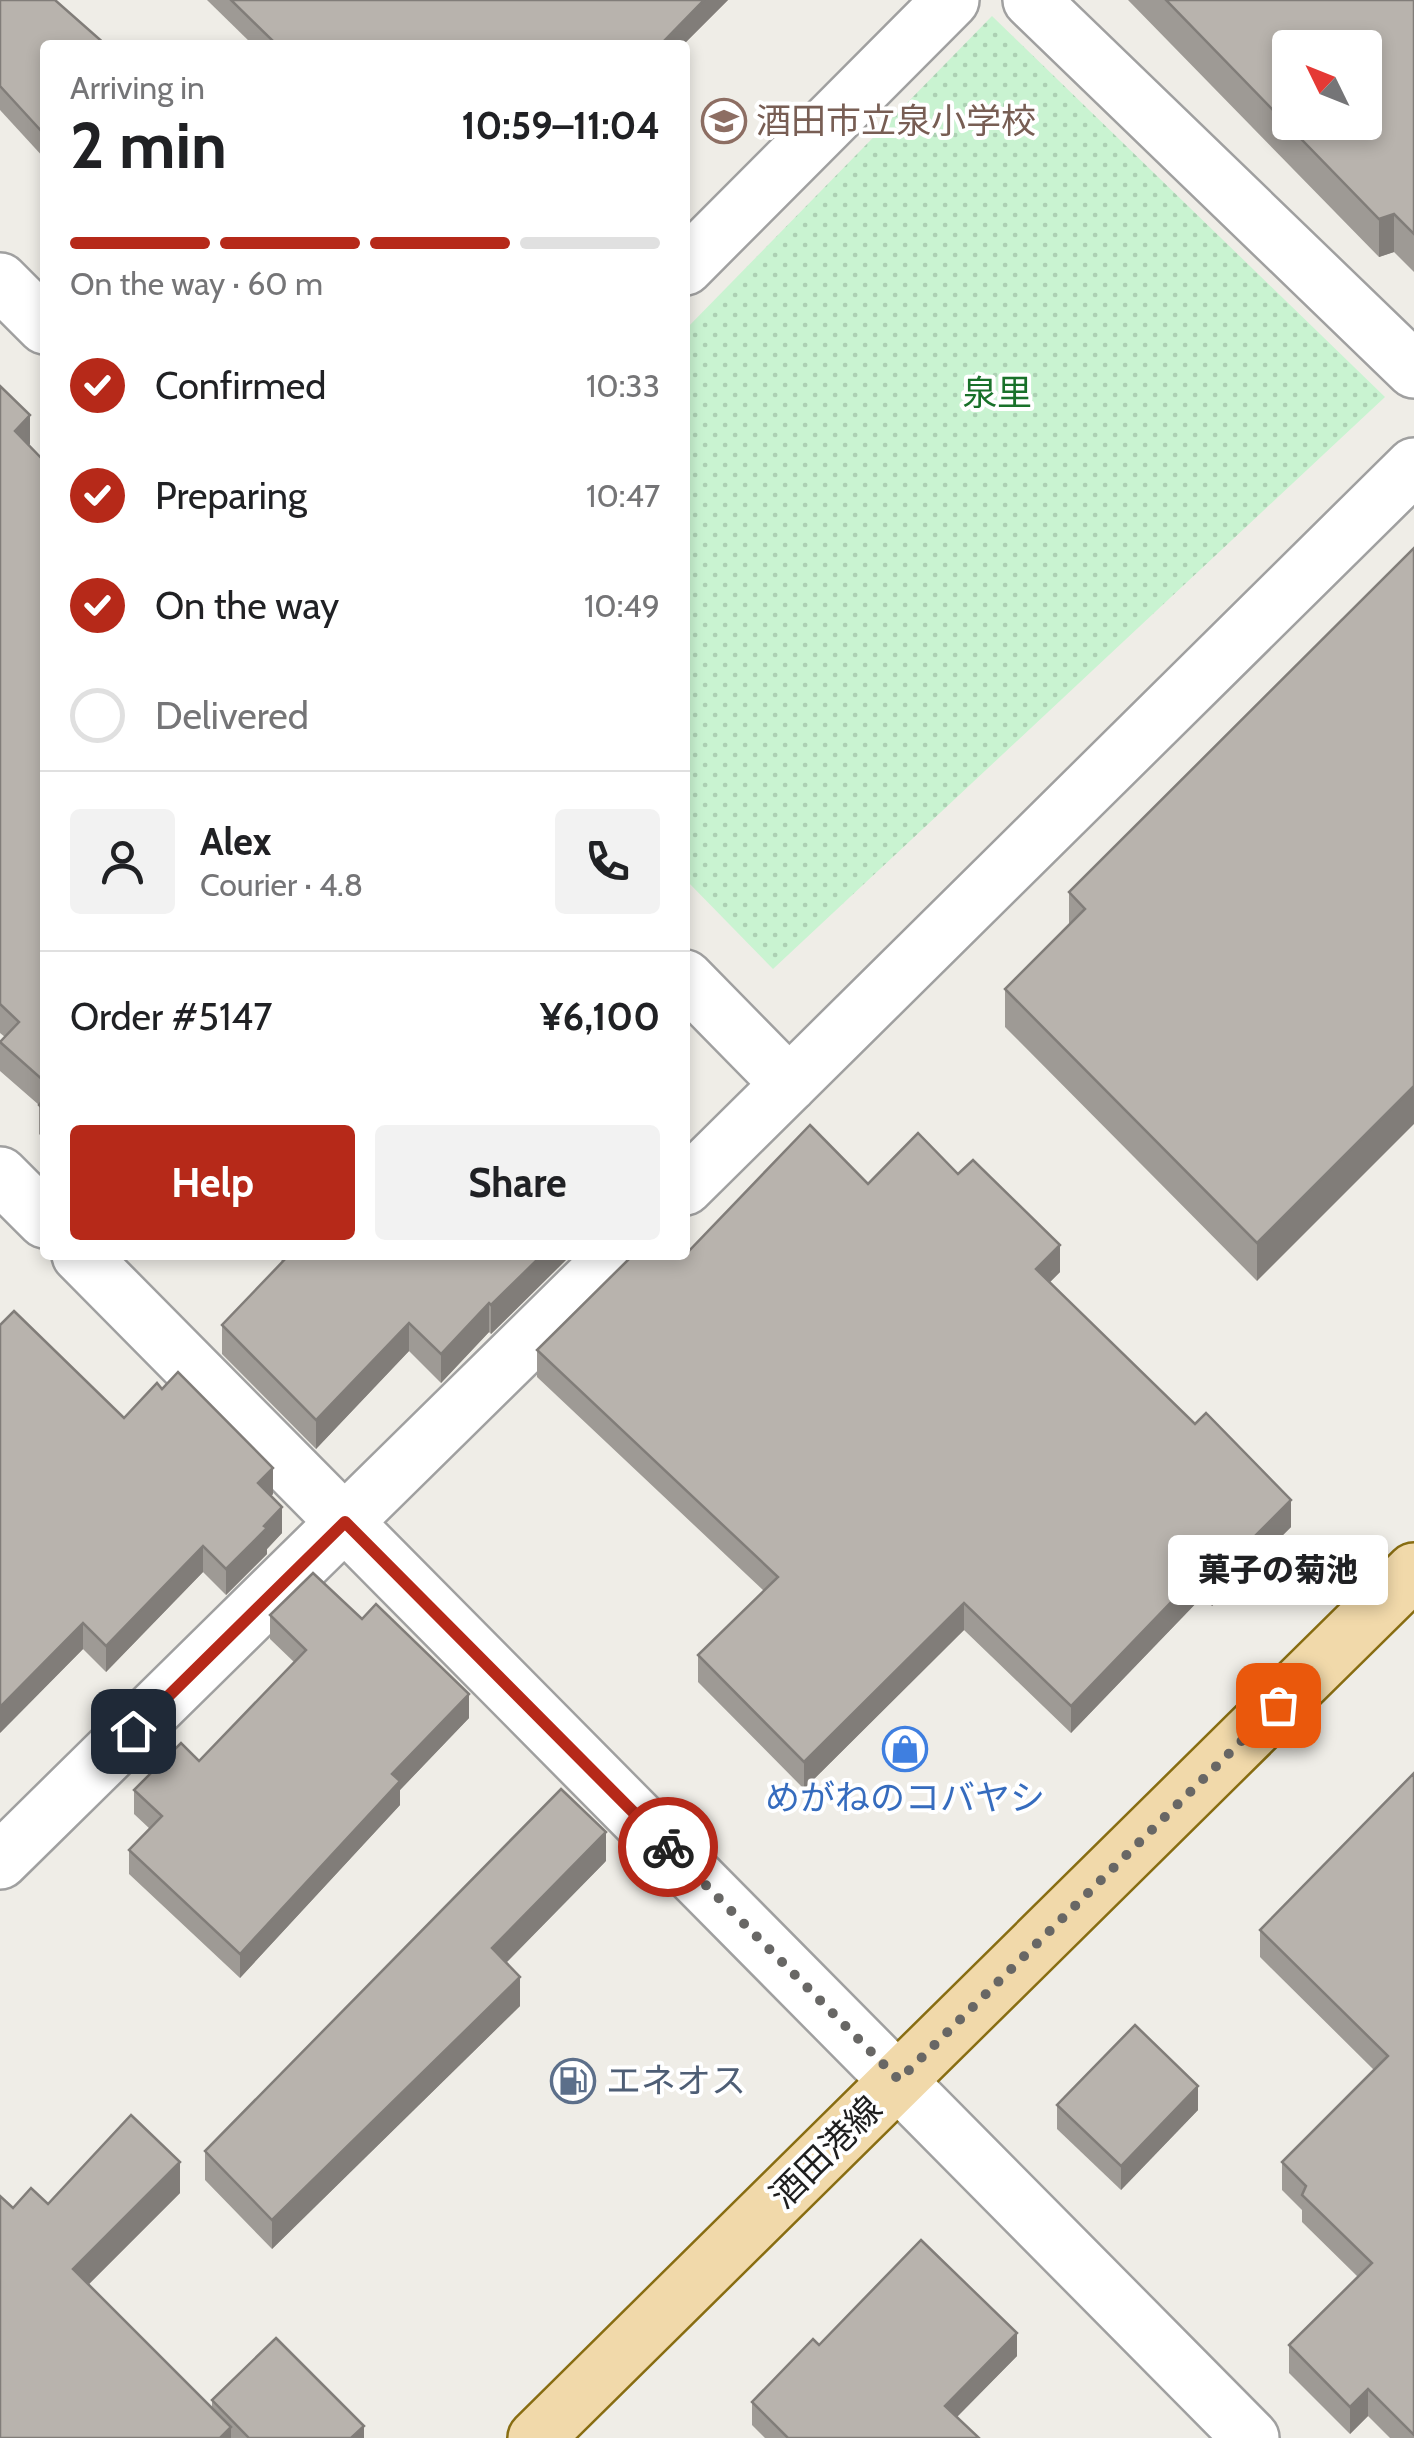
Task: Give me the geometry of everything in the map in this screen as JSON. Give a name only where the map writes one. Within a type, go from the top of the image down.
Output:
[{"type":"main road","name":"酒田港線","points":[[536,2438],[1414,1572]]},
{"type":"street","points":[[690,262],[952,0]]},
{"type":"street","points":[[1032,0],[1414,370]]},
{"type":"street","points":[[0,281],[40,321]]},
{"type":"street","points":[[690,1182],[1414,466]]},
{"type":"street","points":[[690,983],[789,1084]]},
{"type":"street","points":[[0,1175],[40,1215]]},
{"type":"street","points":[[85,1260],[1251,2438]]},
{"type":"street","points":[[0,1861],[611,1260]]},
{"type":"green space","name":"泉里","points":[[992,16],[1385,397],[773,969],[690,884],[690,325]]},
{"type":"building","points":[[0,0],[55,0],[100,40],[40,40],[40,130],[0,86]]},
{"type":"building","points":[[231,0],[704,0],[665,40],[272,40]]},
{"type":"building","points":[[1166,0],[1414,0],[1414,234],[1394,214],[1379,219],[1302,140],[1382,140],[1382,30],[1272,30],[1272,109]]},
{"type":"building","points":[[0,386],[30,415],[15,431],[40,457],[40,1078],[0,1042],[19,1022],[0,1004]]},
{"type":"building","points":[[1414,548],[1414,1086],[1257,1243],[1005,989],[1085,909],[1069,892]]},
{"type":"building","points":[[810,1125],[868,1184],[918,1133],[958,1174],[973,1160],[1060,1245],[1036,1269],[1195,1424],[1206,1413],[1291,1500],[1212,1579],[1202,1570],[1071,1706],[964,1603],[804,1762],[698,1655],[778,1577],[537,1350],[628,1260],[690,1260],[690,1250]]},
{"type":"building","points":[[284,1260],[537,1260],[441,1354],[409,1323],[316,1420],[222,1325]]},
{"type":"building","points":[[14,1311],[124,1418],[157,1383],[162,1389],[178,1372],[273,1468],[258,1483],[282,1507],[226,1569],[203,1546],[106,1646],[83,1623],[0,1707],[0,1325]]},
{"type":"building","points":[[313,1573],[362,1619],[376,1604],[469,1694],[392,1774],[400,1781],[240,1954],[129,1850],[162,1816],[134,1790],[181,1743],[199,1761],[306,1650],[270,1615]]},
{"type":"building","points":[[1414,1773],[1414,2435],[1368,2389],[1350,2407],[1289,2345],[1372,2263],[1302,2195],[1306,2186],[1282,2162],[1388,2056],[1260,1930]]},
{"type":"building","points":[[561,1789],[606,1832],[492,1948],[520,1977],[272,2220],[205,2151]]},
{"type":"building","points":[[1135,2025],[1198,2086],[1121,2166],[1057,2105]]},
{"type":"building","points":[[131,2115],[180,2162],[73,2269],[231,2427],[220,2438],[0,2438],[0,2196],[13,2208],[31,2188],[48,2204]]},
{"type":"building","points":[[921,2240],[1017,2333],[945,2406],[979,2438],[788,2438],[752,2402],[813,2339],[819,2345]]},
{"type":"building","points":[[276,2338],[364,2426],[351,2438],[249,2438],[212,2400]]},
{"type":"way so far","points":[[668,1847],[899,2080],[1278,1705]]},
{"type":"place","name":"酒田市立泉小学校","points":[[724,121]]},
{"type":"place","name":"菓子の菊池","points":[[1278,1705]]},
{"type":"place","name":"めがねのコバヤシ","points":[[905,1749]]},
{"type":"place","name":"エネオス","points":[[573,2081]]},
{"type":"route","points":[[133,1731],[345,1522],[668,1847]]}]
